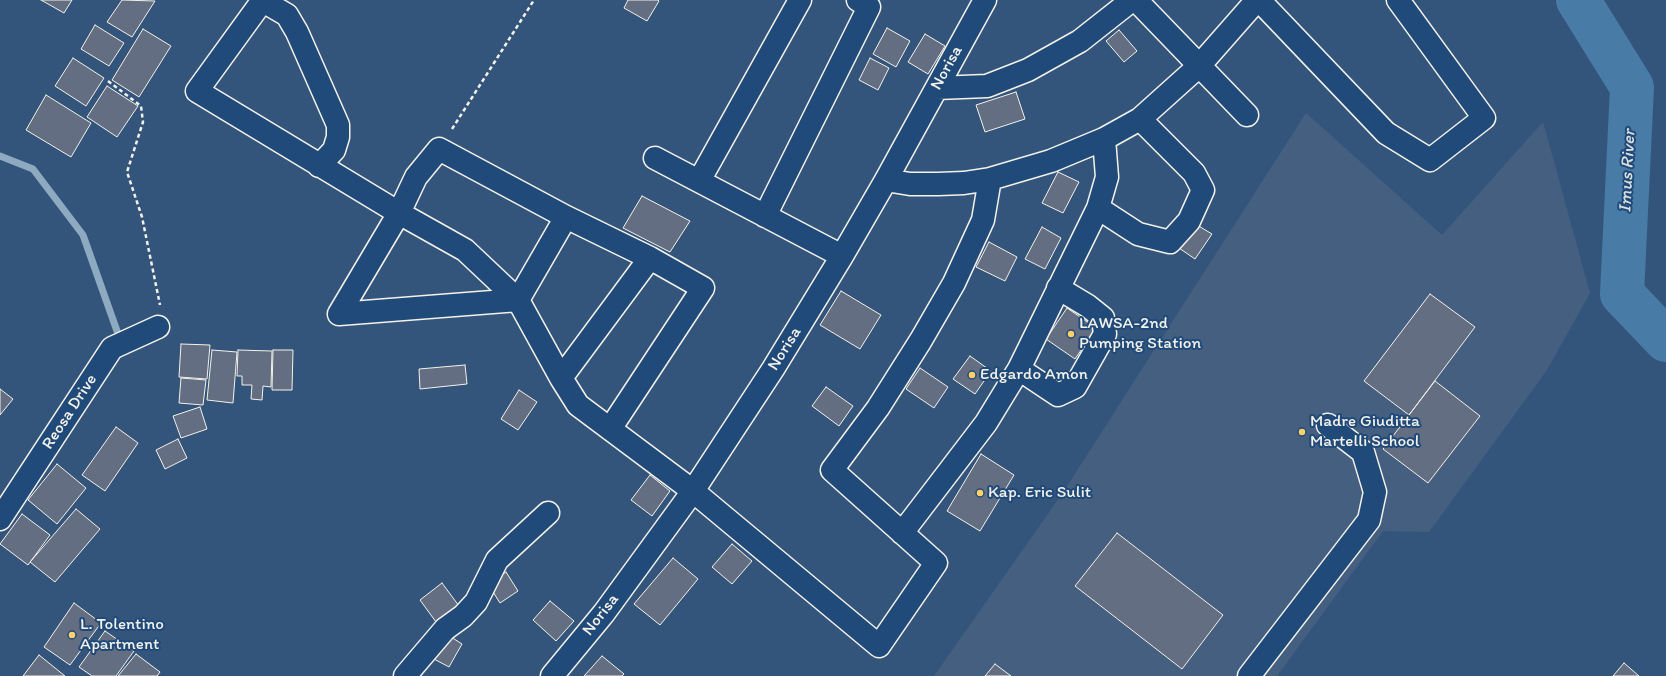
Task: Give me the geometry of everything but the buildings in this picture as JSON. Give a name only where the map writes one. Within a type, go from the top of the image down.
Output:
[{"type":"street","points":[[319,166],[334,150],[338,137],[338,125],[297,32],[287,15],[263,0],[197,91],[319,166],[465,250],[518,300],[561,378],[578,405],[693,491],[878,646],[936,563],[832,470],[878,408],[921,340],[954,283],[983,220],[990,179]]},
{"type":"street","points":[[699,181],[800,0]]},
{"type":"street","points":[[765,216],[869,7],[858,0]]},
{"type":"street","name":"Norisa","points":[[552,676],[604,613],[693,491],[773,369],[842,256],[886,180],[985,0]]},
{"type":"street","points":[[937,88],[987,86],[1028,70],[1080,41],[1132,0]]},
{"type":"street","points":[[1136,0],[1247,115]]},
{"type":"street","points":[[886,180],[910,184],[938,184],[964,183],[990,179],[1051,161],[1104,139],[1140,119],[1200,66],[1258,0],[1386,133],[1430,160],[1484,118],[1398,0]]},
{"type":"street","points":[[1098,208],[1138,234],[1170,242],[1189,220],[1203,190],[1194,173],[1140,119]]},
{"type":"street","points":[[902,533],[986,423],[1019,369],[1098,208],[1107,177],[1104,139]]},
{"type":"street","points":[[518,300],[339,314],[399,213],[416,177],[439,149],[566,216],[650,258],[703,288],[610,429]]},
{"type":"street","points":[[655,158],[842,256]]},
{"type":"street","points":[[518,300],[566,216]]},
{"type":"street","points":[[561,378],[650,258]]},
{"type":"street","points":[[1019,369],[1058,395],[1075,387],[1105,334],[1103,318],[1088,306],[1058,288]]},
{"type":"street","name":"Reosa Drive","points":[[0,519],[112,348],[158,326]]},
{"type":"street","points":[[1249,676],[1368,520],[1376,492],[1364,452],[1328,425]]},
{"type":"street","points":[[405,676],[445,629],[463,616],[476,602],[497,560],[548,513]]},
{"type":"path","points":[[439,149],[534,0]]},
{"type":"path","points":[[108,81],[141,106],[143,122],[127,172],[142,217],[150,250],[161,307],[158,326]]},
{"type":"shaded area","name":"Madre Giuditta Martelli School","points":[[1306,113],[1442,235],[1543,122],[1590,293],[1547,370],[1429,532],[1383,531],[1277,676],[934,676],[1062,494]]},
{"type":"waterway","name":"Imus River","points":[[1578,0],[1632,87],[1622,294],[1666,340]]},
{"type":"waterway","points":[[0,156],[33,169],[83,235],[117,331]]},
{"type":"place","name":"LAWSA-2nd Pumping Station","points":[[1071,334]]},
{"type":"place","name":"Edgardo Amon","points":[[972,375]]},
{"type":"place","name":"Madre Giuditta Martelli School","points":[[1302,432]]},
{"type":"place","name":"Kap. Eric Sulit","points":[[980,493]]},
{"type":"place","name":"L. Tolentino Apartment","points":[[72,635]]}]
